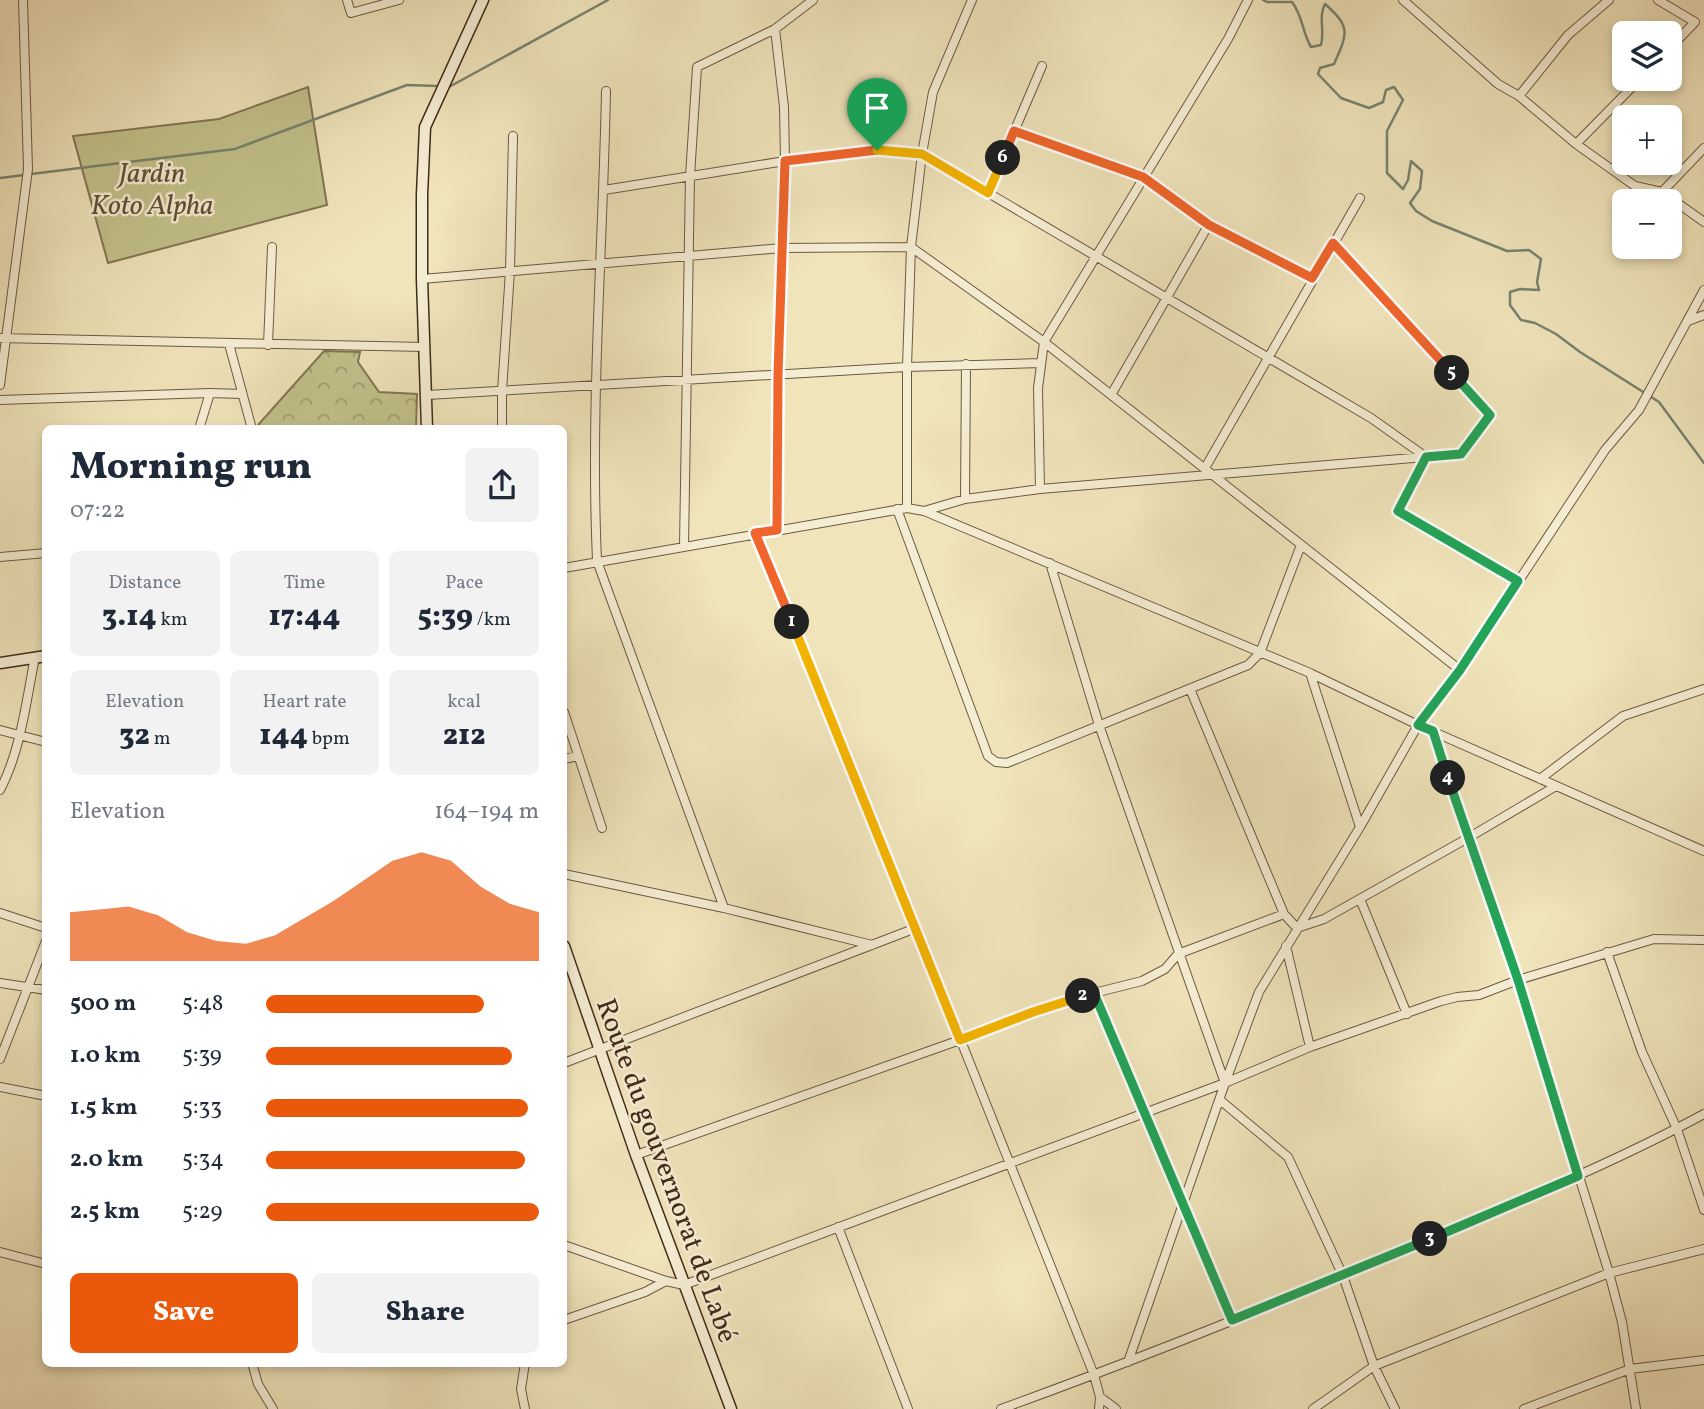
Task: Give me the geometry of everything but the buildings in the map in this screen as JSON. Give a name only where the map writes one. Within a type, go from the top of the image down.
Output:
[{"type":"street","points":[[0,385],[3,338],[28,169],[23,0]]},
{"type":"street","points":[[347,0],[351,13],[399,0]]},
{"type":"street","points":[[684,546],[690,177],[697,68],[775,29],[813,0]]},
{"type":"street","points":[[906,508],[911,247],[922,154],[933,92],[972,0]]},
{"type":"street","points":[[1040,489],[1038,388],[1044,342],[1228,39],[1248,0]]},
{"type":"street","points":[[1403,0],[1498,84],[1520,96],[1576,144],[1635,186],[1648,189]]},
{"type":"street","points":[[1520,96],[1568,35],[1609,0]]},
{"type":"street","points":[[1658,0],[1695,22],[1682,36]]},
{"type":"street","points":[[427,425],[422,279],[425,127],[481,1]]},
{"type":"street","points":[[775,29],[784,107],[785,161],[778,375],[777,530]]},
{"type":"street","points":[[988,193],[1042,66]]},
{"type":"street","points":[[1576,144],[1628,91]]},
{"type":"street","points":[[606,92],[596,385],[597,561],[724,908]]},
{"type":"street","points":[[1014,131],[1143,177],[1209,225],[1312,278]]},
{"type":"street","points":[[502,425],[510,271],[513,136]]},
{"type":"street","points":[[1665,189],[1704,148]]},
{"type":"street","points":[[604,190],[785,161],[877,150],[922,154],[1371,418],[1426,457]]},
{"type":"street","points":[[1207,471],[1312,278],[1360,198]]},
{"type":"street","points":[[1682,206],[1704,222]]},
{"type":"street","points":[[1111,395],[1209,225]]},
{"type":"street","points":[[924,511],[965,499],[1207,471],[1461,454],[1490,415],[1333,243]]},
{"type":"street","points":[[268,345],[272,247]]},
{"type":"street","points":[[422,279],[782,248],[911,247],[1044,342],[1460,670]]},
{"type":"street","points":[[1128,1362],[1259,992],[1360,827],[1418,725],[1460,670],[1605,450],[1639,410],[1704,290]]},
{"type":"street","points":[[1688,321],[1704,315]]},
{"type":"street","points":[[3,338],[425,347]]},
{"type":"street","points":[[229,344],[250,425]]},
{"type":"street","points":[[427,396],[907,367],[1040,363]]},
{"type":"street","points":[[965,499],[966,364]]},
{"type":"street","points":[[200,425],[210,393]]},
{"type":"street","points":[[0,400],[242,394]]},
{"type":"street","points":[[1426,457],[1398,511],[1518,581]]},
{"type":"street","points":[[897,509],[988,756],[996,762],[1007,763],[1248,665],[1260,653],[1301,545]]},
{"type":"street","points":[[567,567],[897,509],[924,511],[1310,673],[1418,725],[1704,851]]},
{"type":"street","points":[[755,533],[840,737],[1094,1375],[1100,1397],[1099,1409]]},
{"type":"street","points":[[0,557],[42,553]]},
{"type":"street","points":[[1050,563],[1100,725],[1225,1083]]},
{"type":"street","points":[[0,663],[40,657],[9,774],[0,790]]},
{"type":"street","points":[[1310,673],[1360,827]]},
{"type":"street","points":[[1190,689],[1284,914],[1297,928]]},
{"type":"street","points":[[1540,779],[1623,716],[1704,689]]},
{"type":"street","points":[[567,721],[602,828]]},
{"type":"street","points":[[0,730],[42,741]]},
{"type":"street","points":[[1433,731],[1518,980],[1609,1273],[1622,1322],[1636,1409]]},
{"type":"street","points":[[567,758],[578,756]]},
{"type":"street","points":[[1297,928],[1324,919],[1556,786]]},
{"type":"street","points":[[567,875],[724,908],[872,945]]},
{"type":"street","points":[[1360,898],[1407,1014]]},
{"type":"street","points":[[0,913],[42,927]]},
{"type":"street","points":[[636,1155],[1033,1012],[1142,981],[1165,969],[1178,954],[1284,914]]},
{"type":"street","points":[[567,1062],[916,928]]},
{"type":"street","points":[[567,1246],[684,1285],[1225,1083],[1310,1047],[1441,1001],[1479,995],[1518,980],[1654,939],[1704,940]]},
{"type":"street","points":[[1286,946],[1310,1047]]},
{"type":"street","points":[[0,1059],[42,952]]},
{"type":"street","points":[[1607,952],[1642,1052],[1677,1129],[1704,1210]]},
{"type":"street","name":"Route du gouvernorat de Labé","points":[[567,955],[636,1155],[731,1409]]},
{"type":"street","points":[[0,982],[42,989]]},
{"type":"street","points":[[1094,993],[1232,1320]]},
{"type":"street","points":[[0,1087],[42,1095]]},
{"type":"street","points":[[1220,1100],[1288,1157],[1343,1276],[1374,1366],[1395,1409]]},
{"type":"street","points":[[1001,1409],[1128,1362],[1343,1276],[1578,1176],[1704,1114]]},
{"type":"street","points":[[838,1227],[908,1409]]},
{"type":"street","points":[[1313,1409],[1374,1366],[1609,1273],[1704,1249]]},
{"type":"street","points":[[0,1252],[42,1263]]},
{"type":"street","points":[[567,1320],[645,1292],[666,1281]]},
{"type":"street","points":[[1524,1409],[1630,1368],[1704,1360]]},
{"type":"street","points":[[253,1367],[258,1384],[273,1409]]},
{"type":"street","points":[[524,1367],[521,1389],[525,1409]]},
{"type":"street","points":[[1100,1397],[1116,1409]]},
{"type":"green space","name":"Jardin Koto Alpha","points":[[308,87],[327,205],[108,263],[73,136],[219,119]]},
{"type":"green space","points":[[324,351],[360,352],[358,362],[379,392],[417,394],[416,425],[258,425]]},
{"type":"waterway","points":[[449,87],[608,0]]},
{"type":"waterway","points":[[1263,0],[1292,2],[1311,47],[1321,45],[1325,4],[1333,12],[1343,25],[1344,37],[1334,64],[1320,68],[1318,74],[1341,98],[1369,108],[1383,102],[1386,90],[1394,87],[1403,100],[1387,131],[1387,173],[1403,189],[1408,180],[1411,161],[1422,171],[1420,189],[1410,203],[1416,211],[1432,221],[1507,251],[1529,250],[1541,259],[1537,282],[1539,290],[1520,289],[1510,292],[1510,305],[1521,320],[1535,323],[1556,334],[1659,402],[1704,463]]},
{"type":"waterway","points":[[31,174],[235,149],[407,85],[438,86]]},
{"type":"waterway","points":[[0,178],[24,175]]},
{"type":"route","points":[[1014,131],[1143,177],[1209,225],[1312,278],[1333,243],[1490,415],[1461,454],[1426,457],[1398,511],[1518,581],[1460,670],[1418,725],[1433,731],[1518,980],[1578,1176],[1232,1320],[1094,993],[1033,1012],[960,1040],[840,737],[755,533],[777,530],[778,375],[785,161],[877,150],[922,154],[988,193],[1014,131]]}]
